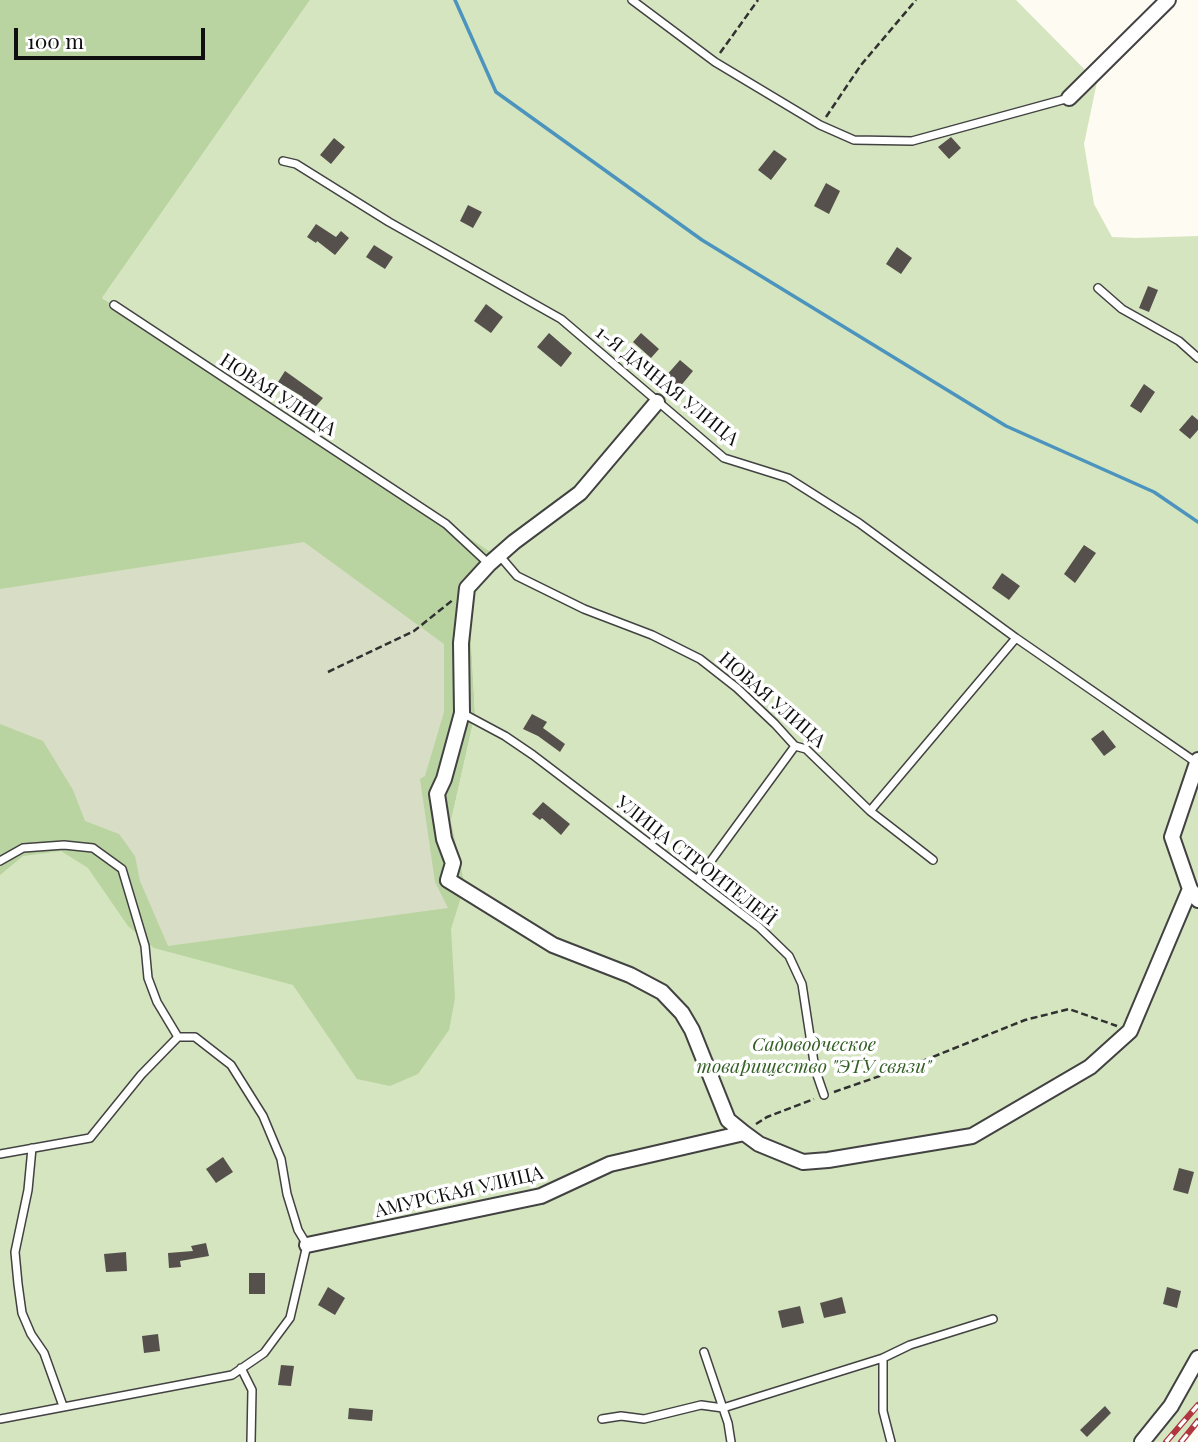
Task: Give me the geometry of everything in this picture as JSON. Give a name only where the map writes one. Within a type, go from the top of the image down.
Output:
[{"type":"street","points":[[1069,98],[1168,0]]},
{"type":"street","points":[[657,402],[580,493],[494,559],[467,589],[461,643],[462,713],[444,779],[437,794],[444,839],[453,863],[448,880],[553,945],[630,975],[662,992],[682,1013],[692,1030],[728,1120],[759,1144],[803,1162],[972,1136],[1090,1067],[1130,1031],[1194,895],[1172,837],[1198,761]]},
{"type":"street","name":"АМУРСКАЯ УЛИЦА","points":[[307,1245],[541,1196],[610,1164],[744,1133]]},
{"type":"street","points":[[1142,1442],[1171,1406],[1198,1358]]},
{"type":"lane","points":[[632,0],[715,62],[820,125],[854,139],[912,141],[1069,98]]},
{"type":"lane","name":"1-Я ДАЧНАЯ УЛИЦА","points":[[283,161],[296,164],[389,222],[561,319],[724,458],[788,478],[859,523],[1016,638],[1198,761]]},
{"type":"lane","points":[[1098,288],[1122,309],[1179,341],[1198,358]]},
{"type":"lane","name":"НОВАЯ УЛИЦА","points":[[114,305],[446,524],[517,576],[584,609],[652,635],[700,659],[737,688],[795,746],[806,749],[870,811],[933,860]]},
{"type":"lane","points":[[870,811],[1016,638]]},
{"type":"lane","name":"УЛИЦА СТРОИТЕЛЕЙ","points":[[462,713],[533,755],[759,927],[789,956],[802,984],[815,1069],[824,1095]]},
{"type":"lane","points":[[697,880],[795,746]]},
{"type":"lane","points":[[0,861],[23,848],[64,845],[93,848],[122,869],[145,946],[148,978],[157,1002],[178,1037]]},
{"type":"lane","points":[[0,1154],[90,1138],[141,1075],[178,1037],[195,1037],[232,1065],[264,1116],[281,1159],[287,1194],[298,1230],[307,1245],[290,1318],[264,1353],[232,1374],[0,1419]]},
{"type":"lane","points":[[32,1148],[28,1190],[15,1252],[18,1284],[22,1313],[31,1334],[44,1353],[64,1406]]},
{"type":"lane","points":[[602,1419],[621,1416],[644,1419],[701,1405],[723,1408],[883,1359],[910,1345],[993,1318]]},
{"type":"lane","points":[[704,1352],[723,1408],[731,1442]]},
{"type":"lane","points":[[883,1359],[883,1411],[891,1442]]},
{"type":"lane","points":[[242,1368],[252,1390],[251,1442]]},
{"type":"path","points":[[715,62],[758,0]]},
{"type":"path","points":[[820,125],[861,65],[916,0]]},
{"type":"path","points":[[328,672],[414,631],[467,589]]},
{"type":"path","points":[[744,1133],[767,1117],[920,1062],[1025,1020],[1069,1009],[1130,1031]]},
{"type":"green space","points":[[0,0],[310,0],[102,298],[491,552],[469,604],[475,714],[451,821],[466,891],[461,897],[451,929],[455,998],[449,1030],[418,1074],[390,1086],[357,1079],[293,985],[154,948],[128,926],[88,868],[61,851],[23,856],[0,875]]},
{"type":"green space","name":"Садоводческое товарищество \"ЭТУ связи\"","points":[[310,0],[1016,0],[1097,82],[1084,144],[1094,204],[1112,237],[1198,236],[1198,1417],[1179,1442],[0,1442],[0,797],[465,891],[451,821],[475,714],[469,603],[491,552],[102,298]]},
{"type":"green space","points":[[304,542],[444,644],[444,712],[425,776],[420,779],[435,882],[448,908],[168,946],[140,881],[135,856],[119,834],[85,821],[73,790],[43,741],[0,724],[0,589]]},
{"type":"building","points":[[951,137],[961,148],[949,159],[938,147]]},
{"type":"building","points":[[334,138],[345,147],[331,164],[320,155]]},
{"type":"building","points":[[774,150],[787,159],[771,180],[758,170]]},
{"type":"building","points":[[826,183],[840,191],[829,214],[814,206]]},
{"type":"building","points":[[468,205],[482,212],[473,228],[460,221]]},
{"type":"building","points":[[316,224],[336,237],[341,231],[349,238],[335,255],[307,237]]},
{"type":"building","points":[[374,245],[393,257],[385,269],[366,257]]},
{"type":"building","points":[[897,247],[912,258],[901,274],[886,264]]},
{"type":"building","points":[[1148,286],[1158,290],[1149,312],[1139,308]]},
{"type":"building","points":[[486,304],[503,317],[491,333],[474,321]]},
{"type":"building","points":[[549,333],[572,353],[561,367],[537,347]]},
{"type":"building","points":[[641,333],[659,349],[651,358],[633,342]]},
{"type":"building","points":[[680,360],[693,371],[679,388],[665,377]]},
{"type":"building","points":[[285,371],[323,398],[311,412],[299,402],[303,397],[278,382]]},
{"type":"building","points":[[1144,384],[1155,392],[1141,413],[1130,406]]},
{"type":"building","points":[[1192,415],[1198,420],[1198,430],[1190,439],[1179,430]]},
{"type":"building","points":[[1084,545],[1096,553],[1075,583],[1064,574]]},
{"type":"building","points":[[1002,573],[1020,586],[1009,600],[992,588]]},
{"type":"building","points":[[532,714],[547,722],[543,728],[565,744],[560,752],[523,729]]},
{"type":"building","points":[[1103,730],[1116,747],[1104,756],[1091,739]]},
{"type":"building","points":[[543,802],[570,824],[561,835],[542,818],[540,820],[532,814]]},
{"type":"building","points":[[223,1157],[233,1172],[216,1183],[206,1169]]},
{"type":"building","points":[[1179,1168],[1194,1172],[1188,1194],[1173,1190]]},
{"type":"building","points":[[206,1243],[209,1256],[180,1261],[181,1267],[169,1268],[168,1253],[193,1251],[191,1246]]},
{"type":"building","points":[[126,1252],[127,1271],[106,1272],[104,1254]]},
{"type":"building","points":[[249,1273],[265,1273],[265,1294],[249,1294]]},
{"type":"building","points":[[328,1287],[345,1298],[335,1315],[318,1305]]},
{"type":"building","points":[[1167,1287],[1181,1291],[1177,1308],[1163,1304]]},
{"type":"building","points":[[842,1297],[846,1313],[824,1318],[820,1303]]},
{"type":"building","points":[[800,1306],[804,1323],[782,1328],[778,1311]]},
{"type":"building","points":[[158,1334],[160,1351],[144,1353],[142,1336]]},
{"type":"building","points":[[281,1365],[294,1366],[291,1386],[278,1385]]},
{"type":"building","points":[[1105,1406],[1111,1413],[1087,1437],[1080,1430]]},
{"type":"building","points":[[349,1408],[373,1410],[372,1421],[348,1419]]},
{"type":"waterway","points":[[455,0],[496,92],[702,240],[1006,426],[1154,492],[1198,522]]},
{"type":"railway","points":[[1166,1442],[1198,1405]]},
{"type":"railway","points":[[1181,1442],[1198,1421]]}]
